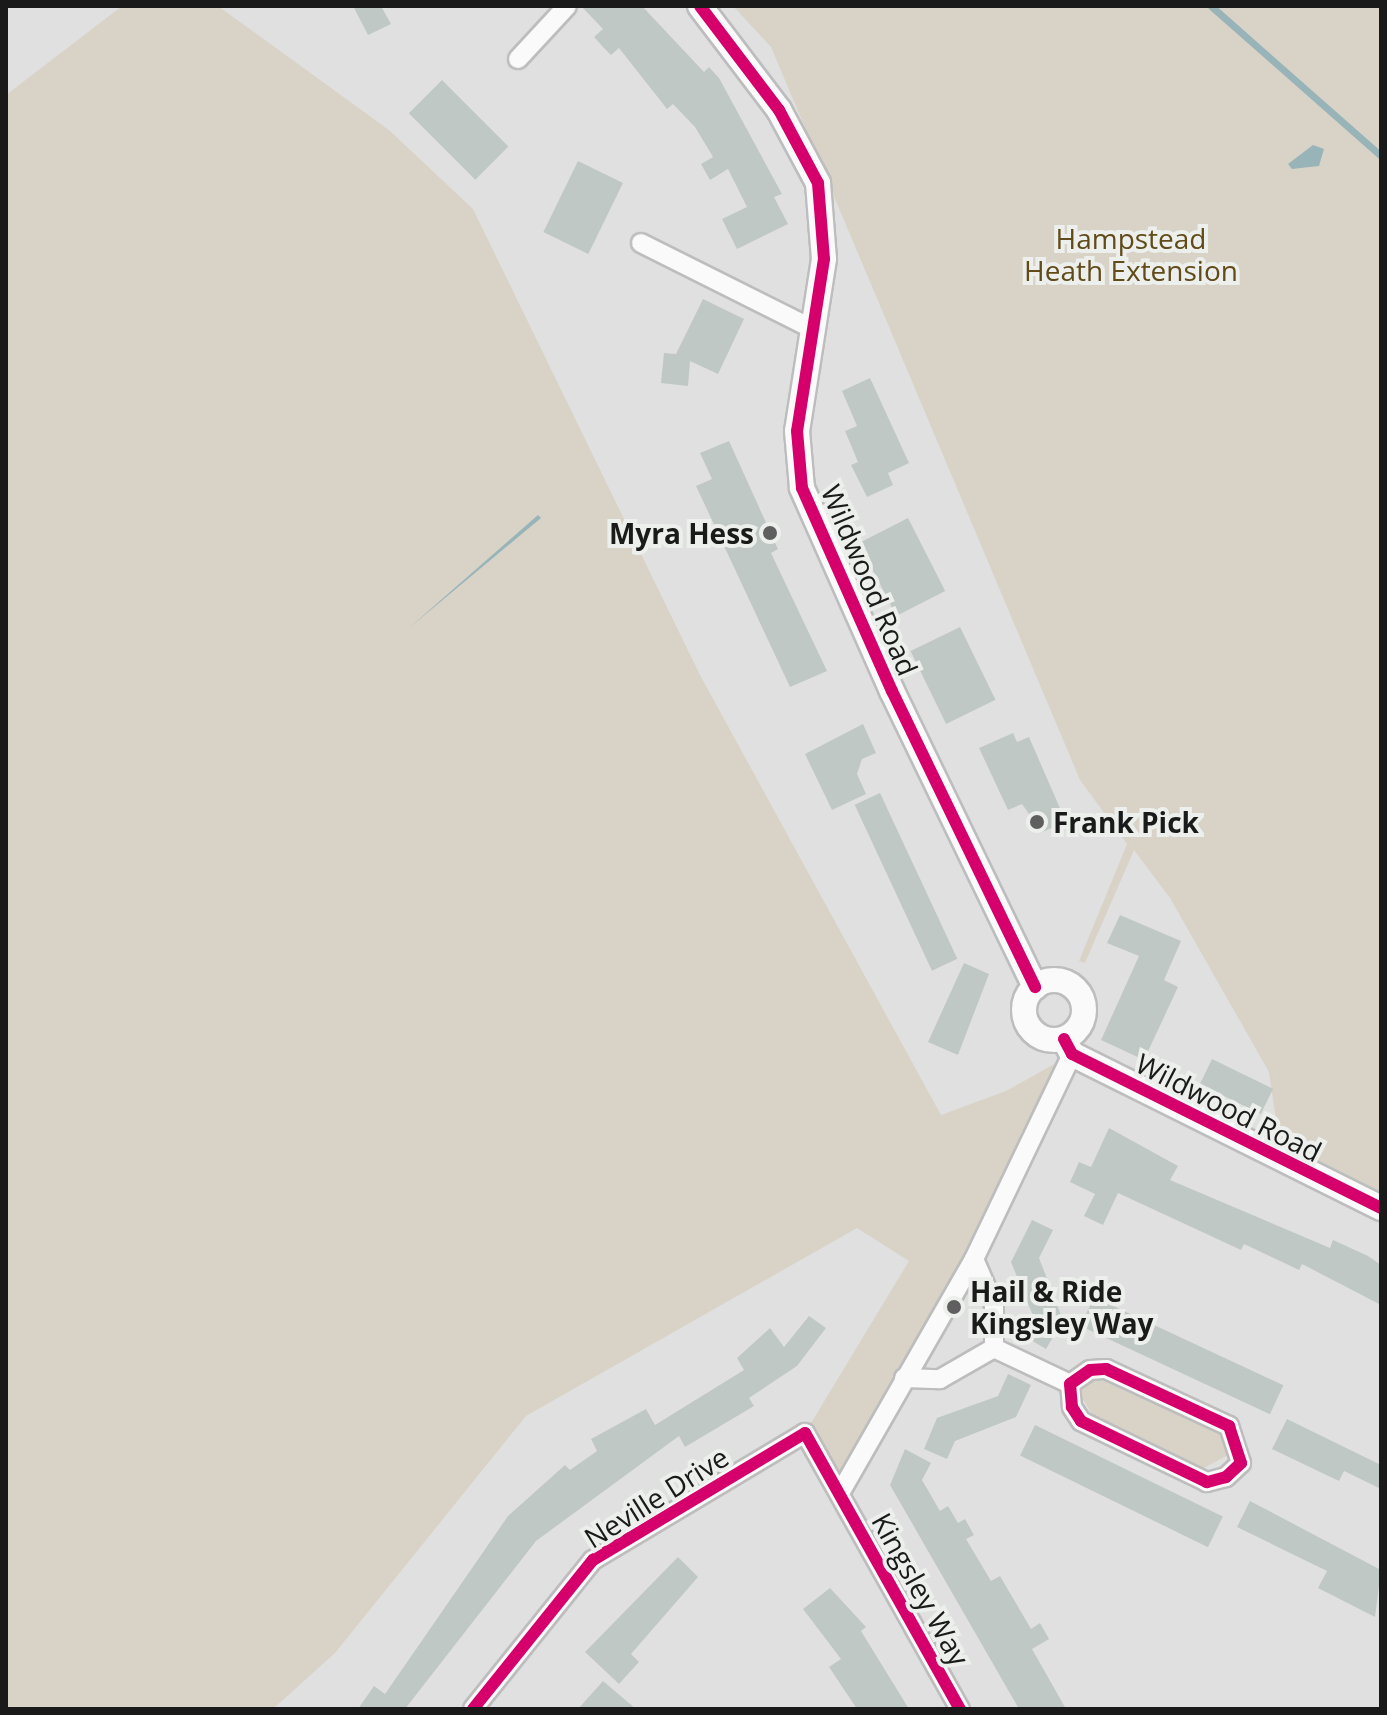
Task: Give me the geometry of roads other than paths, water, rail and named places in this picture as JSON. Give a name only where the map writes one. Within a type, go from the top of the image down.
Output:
[{"type":"street","points":[[518,59],[567,6]]},
{"type":"street","name":"Wildwood Road","points":[[700,6],[779,110],[818,183],[824,259],[797,431],[802,488],[892,691],[1035,987]]},
{"type":"street","points":[[641,243],[813,329]]},
{"type":"street","points":[[1063,982],[1080,995],[1083,1019],[1068,1046],[1042,1038],[1026,1021],[1027,996],[1035,987],[1063,982]]},
{"type":"street","name":"Wildwood Road","points":[[1068,1046],[1381,1208]]},
{"type":"street","name":"Kingsley Way","points":[[960,1709],[840,1493],[974,1259],[1068,1046]]},
{"type":"street","points":[[974,1259],[994,1305],[994,1348]]},
{"type":"street","points":[[904,1378],[940,1379],[994,1348]]},
{"type":"street","points":[[994,1348],[1070,1384],[1081,1421],[1207,1482],[1226,1477],[1241,1463],[1229,1426],[1106,1369],[1090,1370],[1070,1384]]},
{"type":"street","name":"Neville Drive","points":[[475,1708],[593,1560],[805,1433],[840,1493]]},
{"type":"water","points":[[1313,145],[1324,149],[1319,166],[1292,169],[1288,164]]},
{"type":"water","points":[[538,515],[541,518],[409,628]]},
{"type":"waterway","points":[[1211,6],[1381,156]]},
{"type":"place","name":"Myra Hess","points":[[770,533]]},
{"type":"place","name":"Frank Pick","points":[[1037,822]]},
{"type":"place","name":"Hail & Ride Kingsley Way","points":[[954,1307]]},
{"type":"park label","name":"Hampstead Heath Extension","points":[[1131,254]]}]
